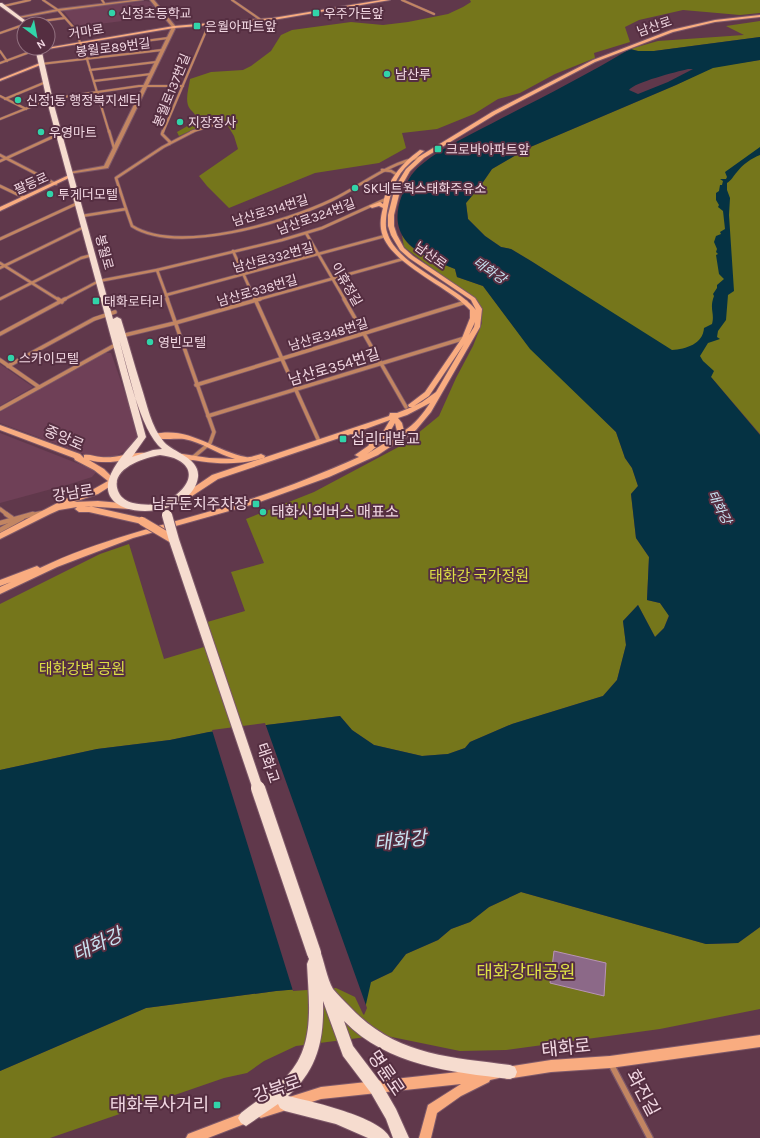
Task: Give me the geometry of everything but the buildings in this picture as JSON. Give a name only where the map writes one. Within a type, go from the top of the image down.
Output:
[{"type":"main road","name":"거마로","points":[[56,46],[174,27],[261,20],[388,0]]},
{"type":"main road","points":[[1,6],[18,16]]},
{"type":"main road","points":[[1,6],[16,17]]},
{"type":"main road","name":"남산로","points":[[176,501],[187,497],[206,482],[216,477],[395,417],[424,404],[439,394],[477,327],[479,309],[473,300],[411,257],[402,249],[394,235],[391,226],[391,215],[398,187],[408,170],[422,157],[494,113],[594,61],[672,31],[715,21],[760,16]]},
{"type":"main road","name":"남산로","points":[[466,302],[403,259],[385,236],[383,223],[386,199],[398,170],[432,144],[484,115],[594,59],[687,25],[711,20],[760,16]]},
{"type":"main road","name":"봉월로","points":[[42,56],[46,82],[54,101],[59,134],[73,174],[78,203],[85,216],[84,227],[92,255],[102,280],[142,437],[126,457]]},
{"type":"main road","points":[[0,80],[44,64],[102,280]]},
{"type":"main road","name":"팔등로","points":[[0,209],[56,184],[73,174]]},
{"type":"main road","points":[[372,206],[380,204],[385,206]]},
{"type":"main road","points":[[77,456],[109,461],[160,452],[189,460],[220,463],[248,459],[318,439],[404,408],[418,401],[427,394],[465,338],[473,318],[473,310],[466,302]]},
{"type":"main road","points":[[118,339],[131,368],[144,409],[156,436],[161,444],[175,455]]},
{"type":"main road","points":[[0,591],[54,565],[131,536],[251,502],[326,475],[375,453],[402,437],[414,428],[428,412],[439,394]]},
{"type":"main road","points":[[326,475],[339,464],[370,449],[383,438],[398,412],[404,408]]},
{"type":"main road","points":[[386,415],[392,415],[395,417],[399,424],[402,437]]},
{"type":"main road","name":"중앙로","points":[[0,427],[77,456],[78,458],[91,463],[102,470],[113,482]]},
{"type":"main road","points":[[337,436],[358,432],[363,433],[371,438],[372,441],[370,449]]},
{"type":"main road","points":[[156,436],[181,436],[194,439],[206,446],[233,457],[248,459]]},
{"type":"main road","points":[[119,469],[127,462],[144,455]]},
{"type":"main road","points":[[126,457],[113,482],[112,489],[117,497],[125,504],[132,506],[166,510],[189,490],[193,483],[194,475],[189,460]]},
{"type":"main road","points":[[50,510],[68,501],[95,492],[113,482]]},
{"type":"main road","name":"강남로","points":[[0,536],[50,510],[98,502],[132,506]]},
{"type":"main road","points":[[50,510],[89,509],[142,521],[174,540]]},
{"type":"main road","name":"태화교","points":[[166,510],[174,540],[340,1030]]},
{"type":"main road","points":[[0,583],[30,571],[54,565]]},
{"type":"main road","points":[[246,1118],[278,1094],[299,1073],[308,1059],[314,1042],[314,953]]},
{"type":"main road","points":[[327,992],[375,1038],[435,1062],[510,1072]]},
{"type":"main road","name":"명륜로","points":[[340,1030],[348,1051],[376,1088],[391,1114],[401,1138]]},
{"type":"main road","name":"태화로","points":[[376,1088],[490,1075],[551,1066],[610,1062],[760,1041]]},
{"type":"main road","points":[[425,1138],[432,1109],[457,1092],[490,1075]]},
{"type":"main road","name":"강북로","points":[[192,1138],[285,1103],[321,1093],[376,1088]]},
{"type":"main road","points":[[285,1103],[328,1113],[353,1122],[382,1138]]},
{"type":"street","points":[[1,6],[30,0]]},
{"type":"street","points":[[43,0],[58,10],[74,28],[87,59],[114,148]]},
{"type":"street","points":[[25,16],[103,2],[141,0]]},
{"type":"street","points":[[73,174],[106,167],[174,27],[152,0]]},
{"type":"street","points":[[232,0],[261,20]]},
{"type":"street","points":[[402,0],[434,14]]},
{"type":"street","points":[[56,20],[65,18]]},
{"type":"street","name":"봉월로137번길","points":[[126,209],[116,178],[169,144],[170,142],[162,134],[209,24]]},
{"type":"street","points":[[0,33],[16,28]]},
{"type":"street","points":[[83,49],[168,38]]},
{"type":"street","name":"봉월로89번길","points":[[44,64],[162,50]]},
{"type":"street","points":[[0,52],[7,61]]},
{"type":"street","points":[[0,63],[20,56]]},
{"type":"street","points":[[90,70],[156,62]]},
{"type":"street","points":[[94,81],[150,74]]},
{"type":"street","points":[[5,99],[46,82]]},
{"type":"street","points":[[0,119],[26,109],[54,101],[97,92],[145,86],[182,86]]},
{"type":"street","points":[[0,96],[26,109]]},
{"type":"street","points":[[169,144],[200,127],[214,125]]},
{"type":"street","points":[[0,161],[59,134]]},
{"type":"street","points":[[0,155],[56,184]]},
{"type":"street","name":"남산로314번길","points":[[126,209],[132,226],[146,233],[197,238],[228,234],[256,227],[310,209],[358,186],[395,163],[422,157]]},
{"type":"street","points":[[382,170],[391,171],[396,174]]},
{"type":"street","points":[[0,186],[25,198]]},
{"type":"street","name":"남산로324번길","points":[[0,334],[102,280],[157,270],[306,233],[386,199]]},
{"type":"street","points":[[0,238],[78,203]]},
{"type":"street","points":[[85,216],[126,209]]},
{"type":"street","points":[[0,268],[84,227]]},
{"type":"street","name":"이휴정길","points":[[306,233],[382,364],[404,408]]},
{"type":"street","name":"남산로332번길","points":[[166,295],[385,236]]},
{"type":"street","points":[[233,251],[318,439]]},
{"type":"street","points":[[0,299],[81,258],[92,255]]},
{"type":"street","name":"남산로338번길","points":[[0,409],[118,339],[403,259]]},
{"type":"street","points":[[0,263],[62,302]]},
{"type":"street","points":[[157,270],[196,385],[214,432],[213,437],[206,446],[189,460]]},
{"type":"street","name":"남산로348번길","points":[[196,385],[466,302]]},
{"type":"street","points":[[8,366],[52,342],[111,313]]},
{"type":"street","name":"남산로354번길","points":[[208,416],[465,338]]},
{"type":"street","points":[[0,360],[39,387]]},
{"type":"street","points":[[0,509],[12,518]]},
{"type":"street","points":[[0,530],[34,512],[50,510]]},
{"type":"street","points":[[0,523],[12,518],[24,517]]},
{"type":"street","name":"화진길","points":[[610,1062],[650,1138]]},
{"type":"shaded area","name":"신정초등학교","points":[[146,1],[150,2],[161,16],[76,27],[63,10]]},
{"type":"shaded area","points":[[104,353],[111,353],[140,436],[135,443],[125,451],[116,456],[106,458],[87,455],[0,423],[0,412]]},
{"type":"shaded area","points":[[0,364],[33,387],[0,406]]},
{"type":"shaded area","points":[[0,433],[97,471],[92,477],[0,503]]},
{"type":"green space","points":[[470,0],[760,0],[760,13],[740,15],[683,10],[639,20],[625,27],[630,42],[594,53],[595,58],[555,74],[520,93],[498,99],[474,114],[437,129],[402,133],[406,148],[379,163],[315,173],[229,208],[199,176],[238,149],[234,136],[225,121],[201,126],[179,136],[177,132],[198,120],[188,106],[187,102],[190,79],[211,72],[243,70],[271,51],[281,35],[292,30],[351,22],[383,25],[408,22],[448,14],[471,2]]},
{"type":"green space","points":[[760,21],[760,37],[654,51],[638,51],[630,49],[658,41],[744,35],[726,26]]},
{"type":"green space","points":[[760,60],[760,434],[711,377],[531,261],[511,249],[501,247],[485,236],[468,219],[466,203],[492,169],[528,148],[676,85],[713,67]]},
{"type":"green space","name":"태화강 국가정원","points":[[402,235],[406,242],[418,252],[455,269],[457,277],[483,286],[526,343],[616,432],[625,458],[632,468],[638,486],[631,494],[636,538],[649,557],[647,600],[660,603],[669,615],[664,628],[655,637],[638,605],[623,621],[626,645],[617,680],[603,696],[512,724],[470,742],[465,748],[448,754],[422,756],[374,745],[352,730],[340,716],[209,732],[170,740],[97,749],[0,770],[0,604],[100,554],[129,544],[164,659],[204,647],[197,625],[245,611],[231,572],[264,563],[246,519],[314,492],[406,443],[439,416],[456,378],[473,346],[482,323],[479,309],[473,299],[404,247]]},
{"type":"green space","name":"태화강대공원","points":[[521,892],[706,944],[738,943],[760,927],[760,1009],[660,1029],[506,1050],[460,1051],[382,1035],[296,1046],[264,1061],[247,1073],[224,1078],[50,1138],[0,1138],[0,1071],[146,1008],[276,991],[371,982],[392,972],[406,954],[438,940],[451,929],[470,922],[489,907]]},
{"type":"water","name":"태화강","points":[[760,37],[760,60],[713,68],[528,148],[492,169],[466,203],[468,219],[485,236],[501,247],[511,249],[531,261],[672,350],[688,347],[693,345],[701,338],[704,328],[712,324],[713,294],[717,288],[717,285],[724,279],[719,274],[716,255],[718,254],[716,252],[717,249],[714,242],[716,236],[721,234],[720,232],[725,229],[723,211],[718,207],[719,205],[716,200],[716,193],[719,191],[720,185],[722,185],[723,181],[720,179],[726,179],[727,177],[725,172],[760,147],[760,155],[744,164],[727,183],[727,190],[730,198],[729,215],[734,291],[728,295],[726,320],[718,331],[717,337],[720,339],[708,343],[700,356],[703,361],[714,371],[711,377],[760,435],[760,927],[738,943],[706,944],[521,892],[489,907],[470,922],[451,929],[438,940],[406,954],[392,972],[371,982],[364,1013],[357,996],[337,986],[276,991],[146,1008],[0,1071],[0,770],[97,749],[170,740],[209,732],[340,716],[352,730],[374,745],[422,756],[448,754],[465,748],[470,742],[512,724],[603,696],[617,680],[626,645],[623,621],[638,605],[655,637],[664,628],[669,616],[660,603],[647,600],[649,557],[636,538],[631,494],[638,486],[632,468],[625,458],[616,432],[530,349],[483,286],[457,277],[455,269],[429,258],[418,251],[409,244],[402,234],[398,224],[398,211],[407,182],[414,171],[440,151],[566,85],[630,49],[638,51],[654,51]],"holes":[[[693,69],[668,82],[638,94],[629,90],[639,84],[656,78]]]},
{"type":"pier","points":[[265,723],[367,1008],[364,1015],[355,997],[336,988],[293,991],[212,730]]},
{"type":"place","name":"신정초등학교","points":[[112,13]]},
{"type":"place","name":"우주가든앞","points":[[316,13]]},
{"type":"place","name":"은월아파트앞","points":[[197,26]]},
{"type":"place","name":"남산루","points":[[387,74]]},
{"type":"place","name":"신정1동 행정복지센터","points":[[18,100]]},
{"type":"place","name":"지장정사","points":[[180,122]]},
{"type":"place","name":"우영마트","points":[[41,132]]},
{"type":"place","name":"크로바아파트앞","points":[[438,149]]},
{"type":"place","name":"SK네트웍스태화주유소","points":[[355,188]]},
{"type":"place","name":"투게더모텔","points":[[50,194]]},
{"type":"place","name":"태화로터리","points":[[96,301]]},
{"type":"place","name":"영빈모텔","points":[[150,342]]},
{"type":"place","name":"스카이모텔","points":[[11,358]]},
{"type":"place","name":"십리대밭교","points":[[343,439]]},
{"type":"place","name":"남구둔치주차장","points":[[256,504]]},
{"type":"place","name":"태화시외버스 매표소","points":[[263,512]]},
{"type":"place","name":"태화루사거리","points":[[217,1105]]},
{"type":"park label","name":"태화강변 공원","points":[[82,669]]}]
